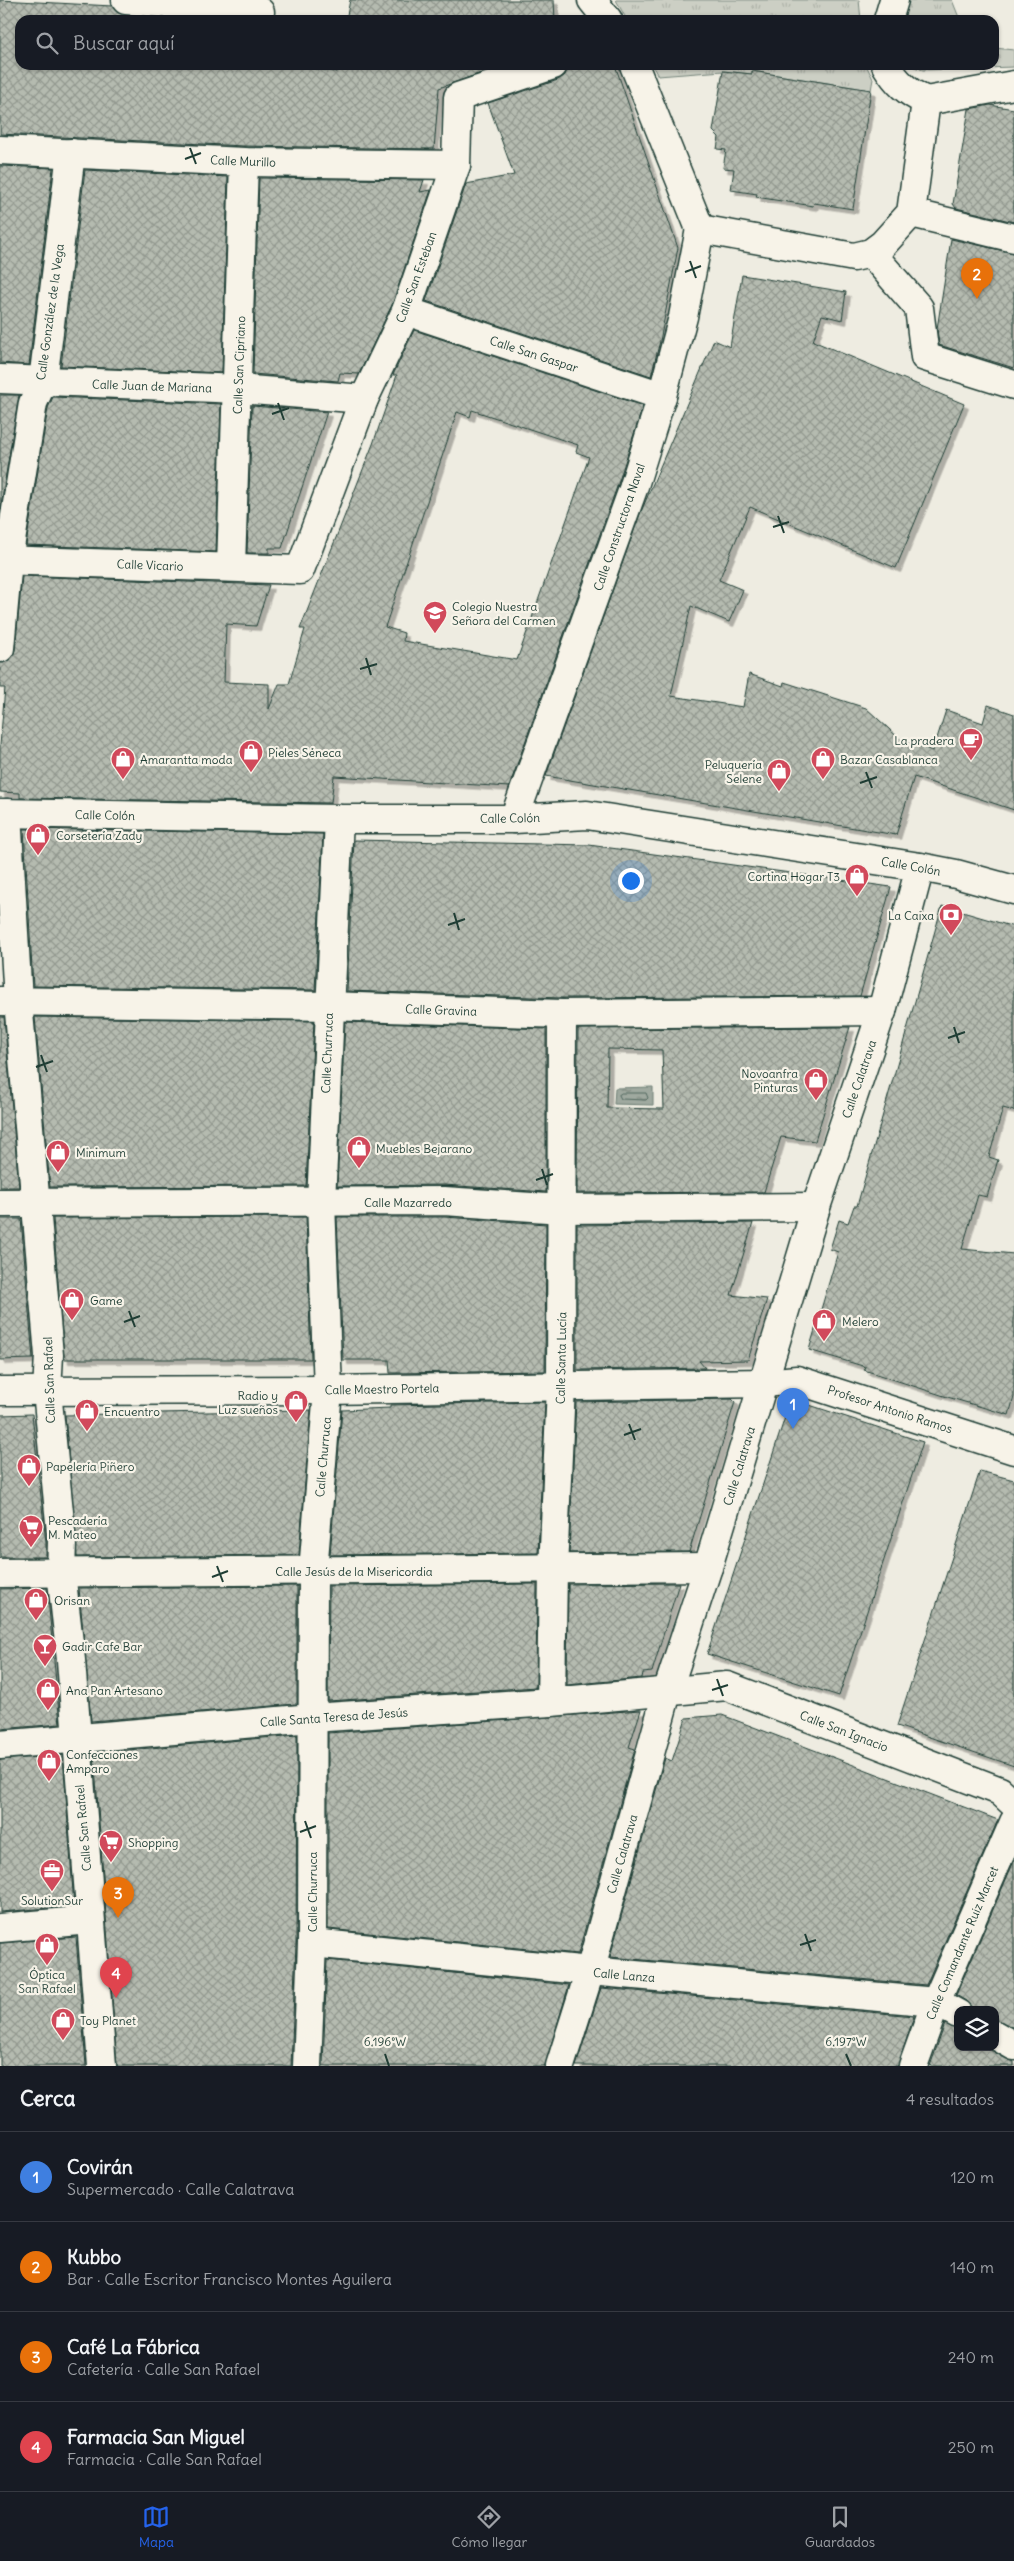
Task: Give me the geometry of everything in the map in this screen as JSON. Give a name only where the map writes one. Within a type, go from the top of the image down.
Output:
[{"type":"street","points":[[126,0],[260,12]]},
{"type":"street","points":[[592,0],[604,15]]},
{"type":"street","points":[[890,15],[894,0]]},
{"type":"street","name":"Calle San Esteban","points":[[300,570],[364,399],[406,311],[456,165],[458,98],[539,70]]},
{"type":"street","points":[[636,70],[700,229],[854,258],[871,253],[883,244],[910,213],[926,101]]},
{"type":"street","points":[[889,70],[895,80],[908,92],[926,101],[1014,85]]},
{"type":"street","name":"Calle Murillo","points":[[0,150],[244,162],[456,165]]},
{"type":"street","name":"Calle González de la Vega","points":[[0,648],[4,560],[33,404],[43,381],[71,153]]},
{"type":"street","name":"Calle San Cipriano","points":[[231,567],[239,389],[244,162]]},
{"type":"street","points":[[910,213],[1014,238]]},
{"type":"street","name":"Calle Constructora Naval","points":[[514,819],[633,489],[662,396],[683,317],[700,229]]},
{"type":"street","points":[[871,253],[920,308],[925,357],[1014,384]]},
{"type":"street","name":"Calle San Gaspar","points":[[406,311],[662,396]]},
{"type":"street","name":"Calle Juan de Mariana","points":[[0,379],[239,389],[364,399]]},
{"type":"street","name":"Calle Vicario","points":[[4,560],[300,570]]},
{"type":"street","name":"Calle Colón","points":[[3,813],[339,819],[514,819],[587,815],[920,867],[956,874],[1014,890]]},
{"type":"street","name":"Calle San Rafael","points":[[3,813],[9,1001],[34,1203],[49,1355],[47,1391],[62,1542],[61,1572],[71,1660],[75,1738],[102,2066]]},
{"type":"street","name":"Calle Churruca","points":[[307,2066],[312,1943],[314,1571],[328,1390],[321,1202],[339,819]]},
{"type":"street","name":"Calle Calatrava","points":[[560,2066],[590,1972],[667,1692],[708,1567],[816,1207],[882,1011],[920,867]]},
{"type":"street","name":"Calle Gravina","points":[[9,1001],[329,1006],[562,1014],[882,1011]]},
{"type":"street","name":"Calle Santa Lucía","points":[[551,1702],[553,1570],[561,1386],[562,1014]]},
{"type":"street","name":"Calle Mazarredo","points":[[0,1203],[444,1201],[562,1209],[816,1207]]},
{"type":"street","name":"Profesor Antonio Ramos","points":[[764,1383],[797,1380],[1014,1450]]},
{"type":"street","name":"Calle Maestro Portela","points":[[0,1391],[328,1390],[764,1383]]},
{"type":"street","name":"Calle Jesús de la Misericordia","points":[[0,1573],[553,1570],[708,1567]]},
{"type":"street","name":"Calle San Ignacio","points":[[667,1692],[727,1686],[1000,1791],[1014,1804]]},
{"type":"street","name":"Calle Santa Teresa de Jesús","points":[[0,1745],[312,1718],[551,1702],[667,1692]]},
{"type":"street","name":"Calle Comandante Ruiz Marcet","points":[[913,2066],[947,2008],[1014,1822]]},
{"type":"street","points":[[0,1928],[90,1920]]},
{"type":"street","name":"Calle Lanza","points":[[312,1943],[947,2008]]},
{"type":"street","points":[[999,2037],[1014,2046]]},
{"type":"green space","points":[[616,0],[859,0],[860,15],[624,15]]},
{"type":"green space","points":[[904,0],[952,0],[958,15],[898,15]]},
{"type":"green space","points":[[999,48],[1014,50],[1014,67],[999,67]]},
{"type":"green space","points":[[655,70],[868,70],[873,79],[871,90],[752,71],[752,74],[723,71],[658,76]]},
{"type":"water","points":[[653,1087],[653,1105],[614,1104],[615,1088]]},
{"type":"building","points":[[0,0],[112,6],[117,12],[124,15],[15,15],[15,70],[324,70],[337,72],[337,70],[490,70],[439,88],[434,149],[244,146],[0,134]]},
{"type":"building","points":[[350,0],[554,0],[555,15],[347,15]]},
{"type":"building","points":[[566,70],[617,70],[678,248],[660,341],[651,376],[426,301],[466,184],[514,175],[488,103],[558,80],[565,75]]},
{"type":"building","points":[[723,71],[752,74],[752,71],[871,90],[853,209],[814,203],[813,206],[756,197],[757,194],[731,190],[734,169],[723,168],[726,150],[717,149],[719,137],[713,131]]},
{"type":"building","points":[[990,105],[1014,109],[1014,222],[956,208],[953,204],[969,109]]},
{"type":"building","points":[[0,166],[53,168],[29,365],[0,363]]},
{"type":"building","points":[[85,170],[228,177],[222,373],[61,366]]},
{"type":"building","points":[[259,178],[424,180],[420,192],[431,190],[392,305],[359,374],[340,373],[338,381],[253,374]]},
{"type":"building","points":[[951,239],[1014,253],[1014,368],[939,345],[937,329]]},
{"type":"building","points":[[742,275],[846,292],[842,320],[822,315],[813,341],[964,404],[896,568],[750,507],[719,580],[743,590],[729,622],[691,606],[671,696],[743,707],[749,674],[783,686],[784,682],[866,708],[901,740],[933,751],[946,710],[983,723],[988,705],[1014,714],[1014,810],[914,777],[896,835],[546,776],[640,514],[714,340],[730,347]]},
{"type":"building","points":[[414,330],[643,406],[618,484],[509,787],[334,776],[331,803],[20,798],[20,793],[0,792],[0,745],[5,688],[0,688],[0,663],[12,657],[15,650],[22,576],[269,585],[256,626],[226,624],[224,682],[269,684],[269,709],[279,684],[289,684],[305,629],[300,629],[373,444],[397,375],[393,375]],"holes":[[[472,410],[578,445],[576,452],[589,457],[517,660],[403,641],[404,633],[385,627],[457,412],[470,417]]]},
{"type":"building","points":[[0,395],[19,395],[0,511]]},
{"type":"building","points":[[53,397],[221,404],[216,552],[26,545],[48,408]]},
{"type":"building","points":[[252,406],[327,412],[282,548],[269,548],[269,553],[247,553]]},
{"type":"building","points":[[24,829],[323,834],[315,990],[33,986]]},
{"type":"building","points":[[354,840],[589,845],[891,887],[860,996],[562,998],[347,991]]},
{"type":"building","points":[[942,906],[1014,927],[1014,1111],[1003,1108],[989,1157],[998,1160],[987,1197],[978,1195],[962,1249],[1014,1254],[1014,1397],[1009,1415],[864,1370],[866,1367],[809,1350],[838,1252],[830,1249],[839,1220],[848,1223],[854,1206],[857,1206]]},
{"type":"building","points":[[0,1017],[4,1017],[19,1187],[0,1187]]},
{"type":"building","points":[[35,1017],[314,1021],[306,1186],[50,1187]]},
{"type":"building","points":[[345,1022],[546,1029],[546,1192],[444,1185],[337,1186]]},
{"type":"building","points":[[850,1027],[815,1141],[781,1137],[764,1192],[577,1193],[578,1029]],"holes":[[[608,1049],[662,1050],[664,1109],[607,1108]]]},
{"type":"building","points":[[306,1217],[311,1359],[64,1359],[53,1218]]},
{"type":"building","points":[[337,1217],[444,1217],[546,1224],[545,1371],[390,1373],[389,1360],[343,1360]]},
{"type":"building","points":[[0,1219],[21,1219],[33,1359],[0,1360]]},
{"type":"building","points":[[753,1223],[731,1295],[767,1299],[748,1360],[699,1361],[705,1368],[577,1370],[577,1225]]},
{"type":"building","points":[[732,1399],[735,1402],[689,1552],[569,1553],[576,1402]]},
{"type":"building","points":[[791,1399],[923,1442],[839,1696],[707,1654]]},
{"type":"building","points":[[545,1402],[538,1553],[330,1555],[342,1410],[390,1408],[390,1405]]},
{"type":"building","points":[[311,1410],[299,1555],[77,1557],[65,1415]]},
{"type":"building","points":[[32,1414],[46,1557],[0,1557],[0,1415]]},
{"type":"building","points":[[980,1471],[1014,1480],[1014,1766],[897,1726]]},
{"type":"building","points":[[679,1583],[652,1672],[643,1673],[642,1678],[567,1685],[568,1584]]},
{"type":"building","points":[[537,1584],[536,1687],[328,1701],[329,1586]]},
{"type":"building","points":[[297,1586],[297,1704],[91,1721],[79,1588]]},
{"type":"building","points":[[47,1588],[60,1724],[0,1729],[0,1589]]},
{"type":"building","points":[[641,1710],[629,1747],[635,1749],[578,1954],[328,1929],[328,1733]]},
{"type":"building","points":[[722,1715],[998,1820],[926,1985],[610,1957],[665,1758],[672,1761],[686,1718]]},
{"type":"building","points":[[297,1735],[296,1943],[291,2066],[117,2066],[94,1753]]},
{"type":"building","points":[[63,1755],[74,1906],[0,1912],[0,1760]]},
{"type":"building","points":[[1014,1861],[1014,2028],[999,2021],[999,2006],[970,2006],[966,2001],[956,1995]]},
{"type":"building","points":[[76,1937],[86,2066],[0,2066],[0,1943]]},
{"type":"building","points":[[327,1960],[569,1985],[545,2066],[323,2066]]},
{"type":"building","points":[[601,1988],[914,2016],[898,2066],[576,2066]]},
{"type":"building","points":[[945,2024],[954,2028],[954,2051],[993,2051],[1014,2062],[1014,2066],[930,2066]]},
{"type":"place","name":"Kubbo","points":[[977,299]]},
{"type":"place","name":"Colegio Nuestra Señora del Carmen","points":[[435,634]]},
{"type":"place","name":"La pradera","points":[[971,761]]},
{"type":"place","name":"Pieles Séneca","points":[[251,773]]},
{"type":"place","name":"Amarantta moda","points":[[123,780]]},
{"type":"place","name":"Bazar Casablanca","points":[[823,780]]},
{"type":"place","name":"Peluquería Selene","points":[[779,792]]},
{"type":"place","name":"Corsetería Zady","points":[[38,856]]},
{"type":"place","name":"Cortina Hogar T3","points":[[857,897]]},
{"type":"place","name":"La Caixa","points":[[951,936]]},
{"type":"place","name":"Novoanfra Pinturas","points":[[816,1101]]},
{"type":"place","name":"Muebles Bejarano","points":[[359,1169]]},
{"type":"place","name":"Minimum","points":[[58,1173]]},
{"type":"place","name":"Game","points":[[72,1321]]},
{"type":"place","name":"Melero","points":[[824,1342]]},
{"type":"place","name":"Radio y Luz sueños","points":[[296,1423]]},
{"type":"place","name":"Covirán","points":[[793,1429]]},
{"type":"place","name":"Encuentro","points":[[87,1432]]},
{"type":"place","name":"Papelería Piñero","points":[[29,1487]]},
{"type":"place","name":"Pescadería M. Mateo","points":[[31,1548]]},
{"type":"place","name":"Orisan","points":[[36,1621]]},
{"type":"place","name":"Gadir Cafe Bar","points":[[45,1667]]},
{"type":"place","name":"Ana Pan Artesano","points":[[48,1711]]},
{"type":"place","name":"Confecciones Amparo","points":[[49,1782]]},
{"type":"place","name":"Shopping","points":[[111,1863]]},
{"type":"place","name":"SolutionSur","points":[[52,1892]]},
{"type":"place","name":"Café La Fábrica","points":[[118,1918]]},
{"type":"place","name":"Óptica San Rafael","points":[[47,1966]]},
{"type":"place","name":"Farmacia San Miguel","points":[[116,1998]]},
{"type":"place","name":"Toy Planet","points":[[63,2041]]}]
